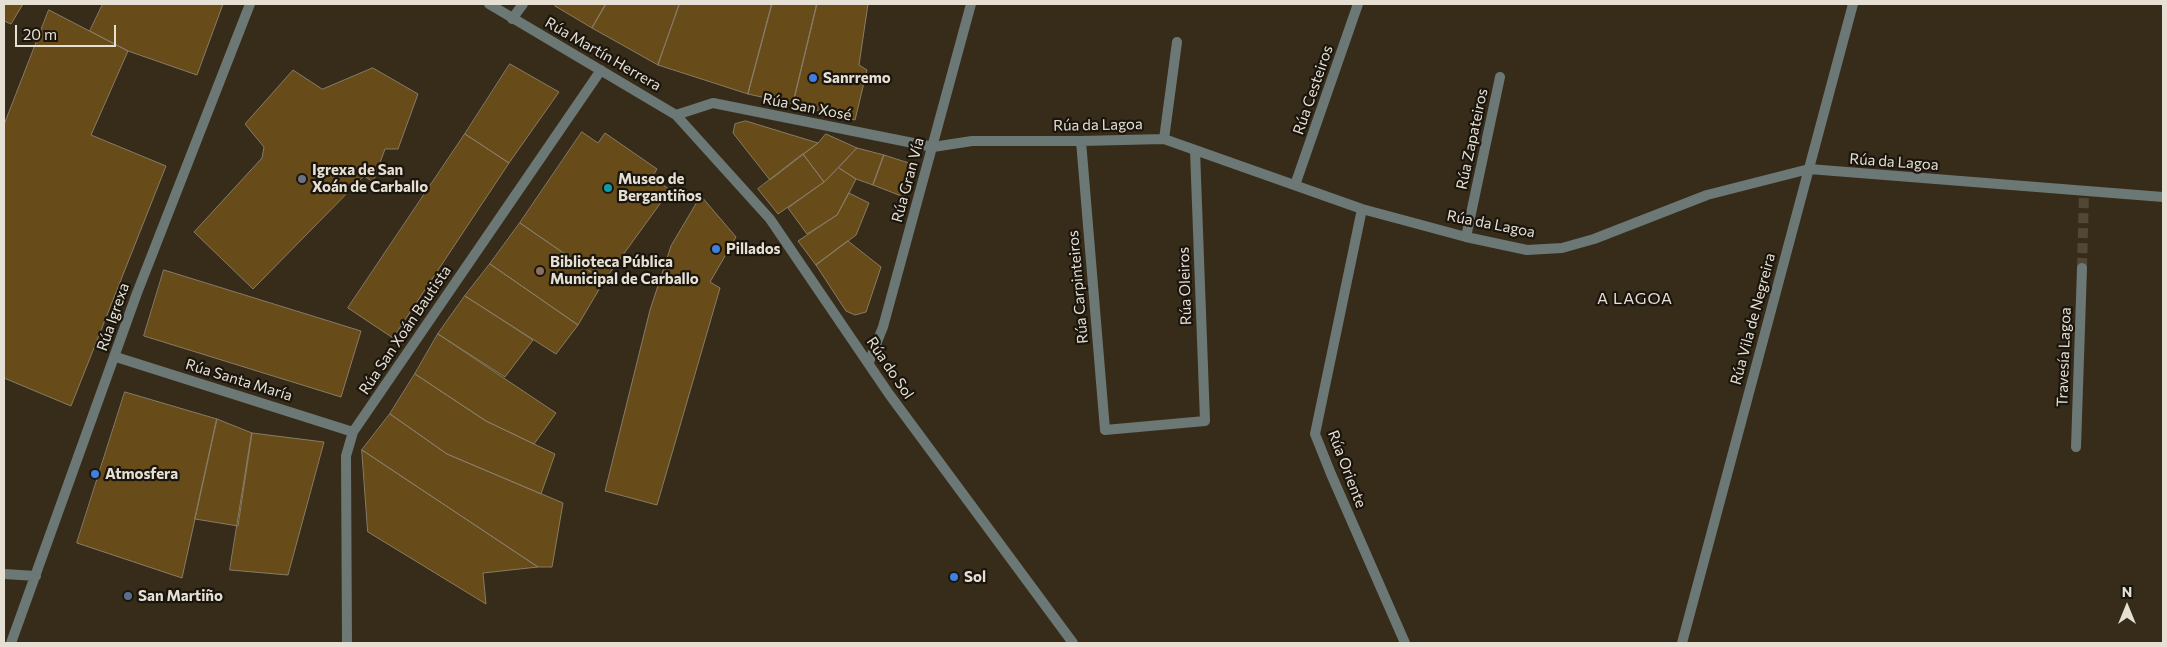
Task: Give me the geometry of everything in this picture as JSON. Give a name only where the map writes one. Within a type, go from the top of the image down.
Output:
[{"type":"street","name":"Rúa Igrexa","points":[[11,643],[116,357],[137,293],[250,4]]},
{"type":"street","name":"Rúa Martín Herrera","points":[[489,4],[676,115]]},
{"type":"street","points":[[512,19],[524,4]]},
{"type":"street","name":"Rúa Gran Vía","points":[[869,362],[883,328],[971,4]]},
{"type":"street","name":"Rúa Cesteiros","points":[[1296,185],[1358,4]]},
{"type":"street","name":"Rúa Vila de Negreira","points":[[1682,643],[1854,4]]},
{"type":"street","points":[[1164,139],[1177,42]]},
{"type":"street","name":"Rúa San Xoán Bautista","points":[[347,643],[346,456],[353,432],[601,70]]},
{"type":"street","name":"Rúa Zapateiros","points":[[1466,237],[1500,77]]},
{"type":"street","name":"Rúa San Xosé","points":[[676,115],[713,103],[933,146]]},
{"type":"street","name":"Rúa do Sol","points":[[676,115],[770,219],[895,402],[1073,643]]},
{"type":"street","name":"Rúa da Lagoa","points":[[933,146],[972,142],[1081,142],[1164,139],[1362,209],[1466,237],[1527,250],[1562,248],[1594,239],[1707,195],[1809,170],[2163,197]]},
{"type":"street","name":"Rúa Carpinteiros","points":[[1081,142],[1105,430],[1205,421]]},
{"type":"street","name":"Rúa Oleiros","points":[[1196,150],[1205,421]]},
{"type":"street","name":"Rúa Oriente","points":[[1362,209],[1315,434],[1405,643]]},
{"type":"street","name":"Travesía Lagoa","points":[[2076,447],[2082,268]]},
{"type":"street","name":"Rúa Santa María","points":[[116,357],[353,432]]},
{"type":"street","points":[[4,574],[36,576]]},
{"type":"building","points":[[4,4],[23,4],[11,24],[4,21]]},
{"type":"building","points":[[103,4],[223,4],[197,75],[128,51],[90,31]]},
{"type":"building","points":[[557,4],[606,4],[592,28],[555,6]]},
{"type":"building","points":[[606,4],[679,4],[658,65],[592,28]]},
{"type":"building","points":[[680,4],[772,4],[748,94],[658,65]]},
{"type":"building","points":[[772,4],[817,4],[793,104],[748,94]]},
{"type":"building","points":[[817,4],[868,4],[859,65],[867,70],[855,120],[793,104]]},
{"type":"building","points":[[49,10],[128,51],[91,135],[166,166],[71,406],[4,378],[4,125]]},
{"type":"building","points":[[510,64],[559,92],[509,163],[465,134]]},
{"type":"building","name":"Igrexa de San Xoán de Carballo","points":[[373,68],[418,94],[398,149],[385,149],[373,182],[364,176],[253,289],[194,232],[262,158],[264,147],[245,124],[293,70],[322,89]]},
{"type":"building","points":[[746,121],[818,143],[770,180],[733,133],[735,124]]},
{"type":"building","points":[[582,132],[598,143],[605,133],[657,169],[652,177],[670,190],[604,281],[520,223]]},
{"type":"building","points":[[465,134],[509,163],[393,338],[348,308]]},
{"type":"building","points":[[826,134],[857,148],[824,182],[803,154],[818,143]]},
{"type":"building","points":[[857,148],[884,155],[873,185],[856,179],[839,168]]},
{"type":"building","points":[[803,154],[824,182],[778,214],[758,189]]},
{"type":"building","points":[[884,155],[915,165],[904,197],[873,185]]},
{"type":"building","points":[[839,168],[856,179],[837,215],[807,234],[788,208],[824,182]]},
{"type":"building","points":[[849,193],[869,203],[856,235],[816,265],[798,241],[837,215]]},
{"type":"building","points":[[701,196],[736,237],[710,282],[720,288],[657,505],[605,491],[650,310],[671,246]]},
{"type":"building","points":[[520,223],[604,281],[578,325],[490,264]]},
{"type":"building","points":[[848,241],[881,267],[866,312],[855,315],[846,311],[816,265]]},
{"type":"building","points":[[490,264],[578,325],[556,354],[465,296]]},
{"type":"building","points":[[164,270],[361,331],[341,397],[144,336]]},
{"type":"building","points":[[465,296],[533,340],[505,377],[438,334]]},
{"type":"building","points":[[438,334],[556,413],[534,444],[486,421],[415,374]]},
{"type":"building","points":[[415,374],[486,421],[555,454],[541,494],[447,454],[390,414]]},
{"type":"building","points":[[125,392],[217,419],[182,578],[77,543]]},
{"type":"building","points":[[390,414],[447,454],[563,503],[552,567],[538,567],[362,450]]},
{"type":"building","points":[[217,419],[252,433],[238,526],[195,519]]},
{"type":"building","points":[[252,433],[324,442],[288,575],[230,570]]},
{"type":"building","points":[[362,450],[538,567],[483,573],[486,604],[368,532]]},
{"type":"tunnel","points":[[2082,268],[2084,191]]},
{"type":"place","name":"Sanrremo","points":[[813,78]]},
{"type":"place","name":"Igrexa de San Xoán de Carballo","points":[[302,179]]},
{"type":"place","name":"Museo de Bergantiños","points":[[608,188]]},
{"type":"place","name":"Pillados","points":[[716,249]]},
{"type":"place","name":"Biblioteca Pública Municipal de Carballo","points":[[540,271]]},
{"type":"place","name":"Atmosfera","points":[[95,474]]},
{"type":"place","name":"Sol","points":[[954,577]]},
{"type":"place","name":"San Martiño","points":[[128,596]]},
{"type":"district","name":"A LAGOA","points":[[1635,299]]}]
